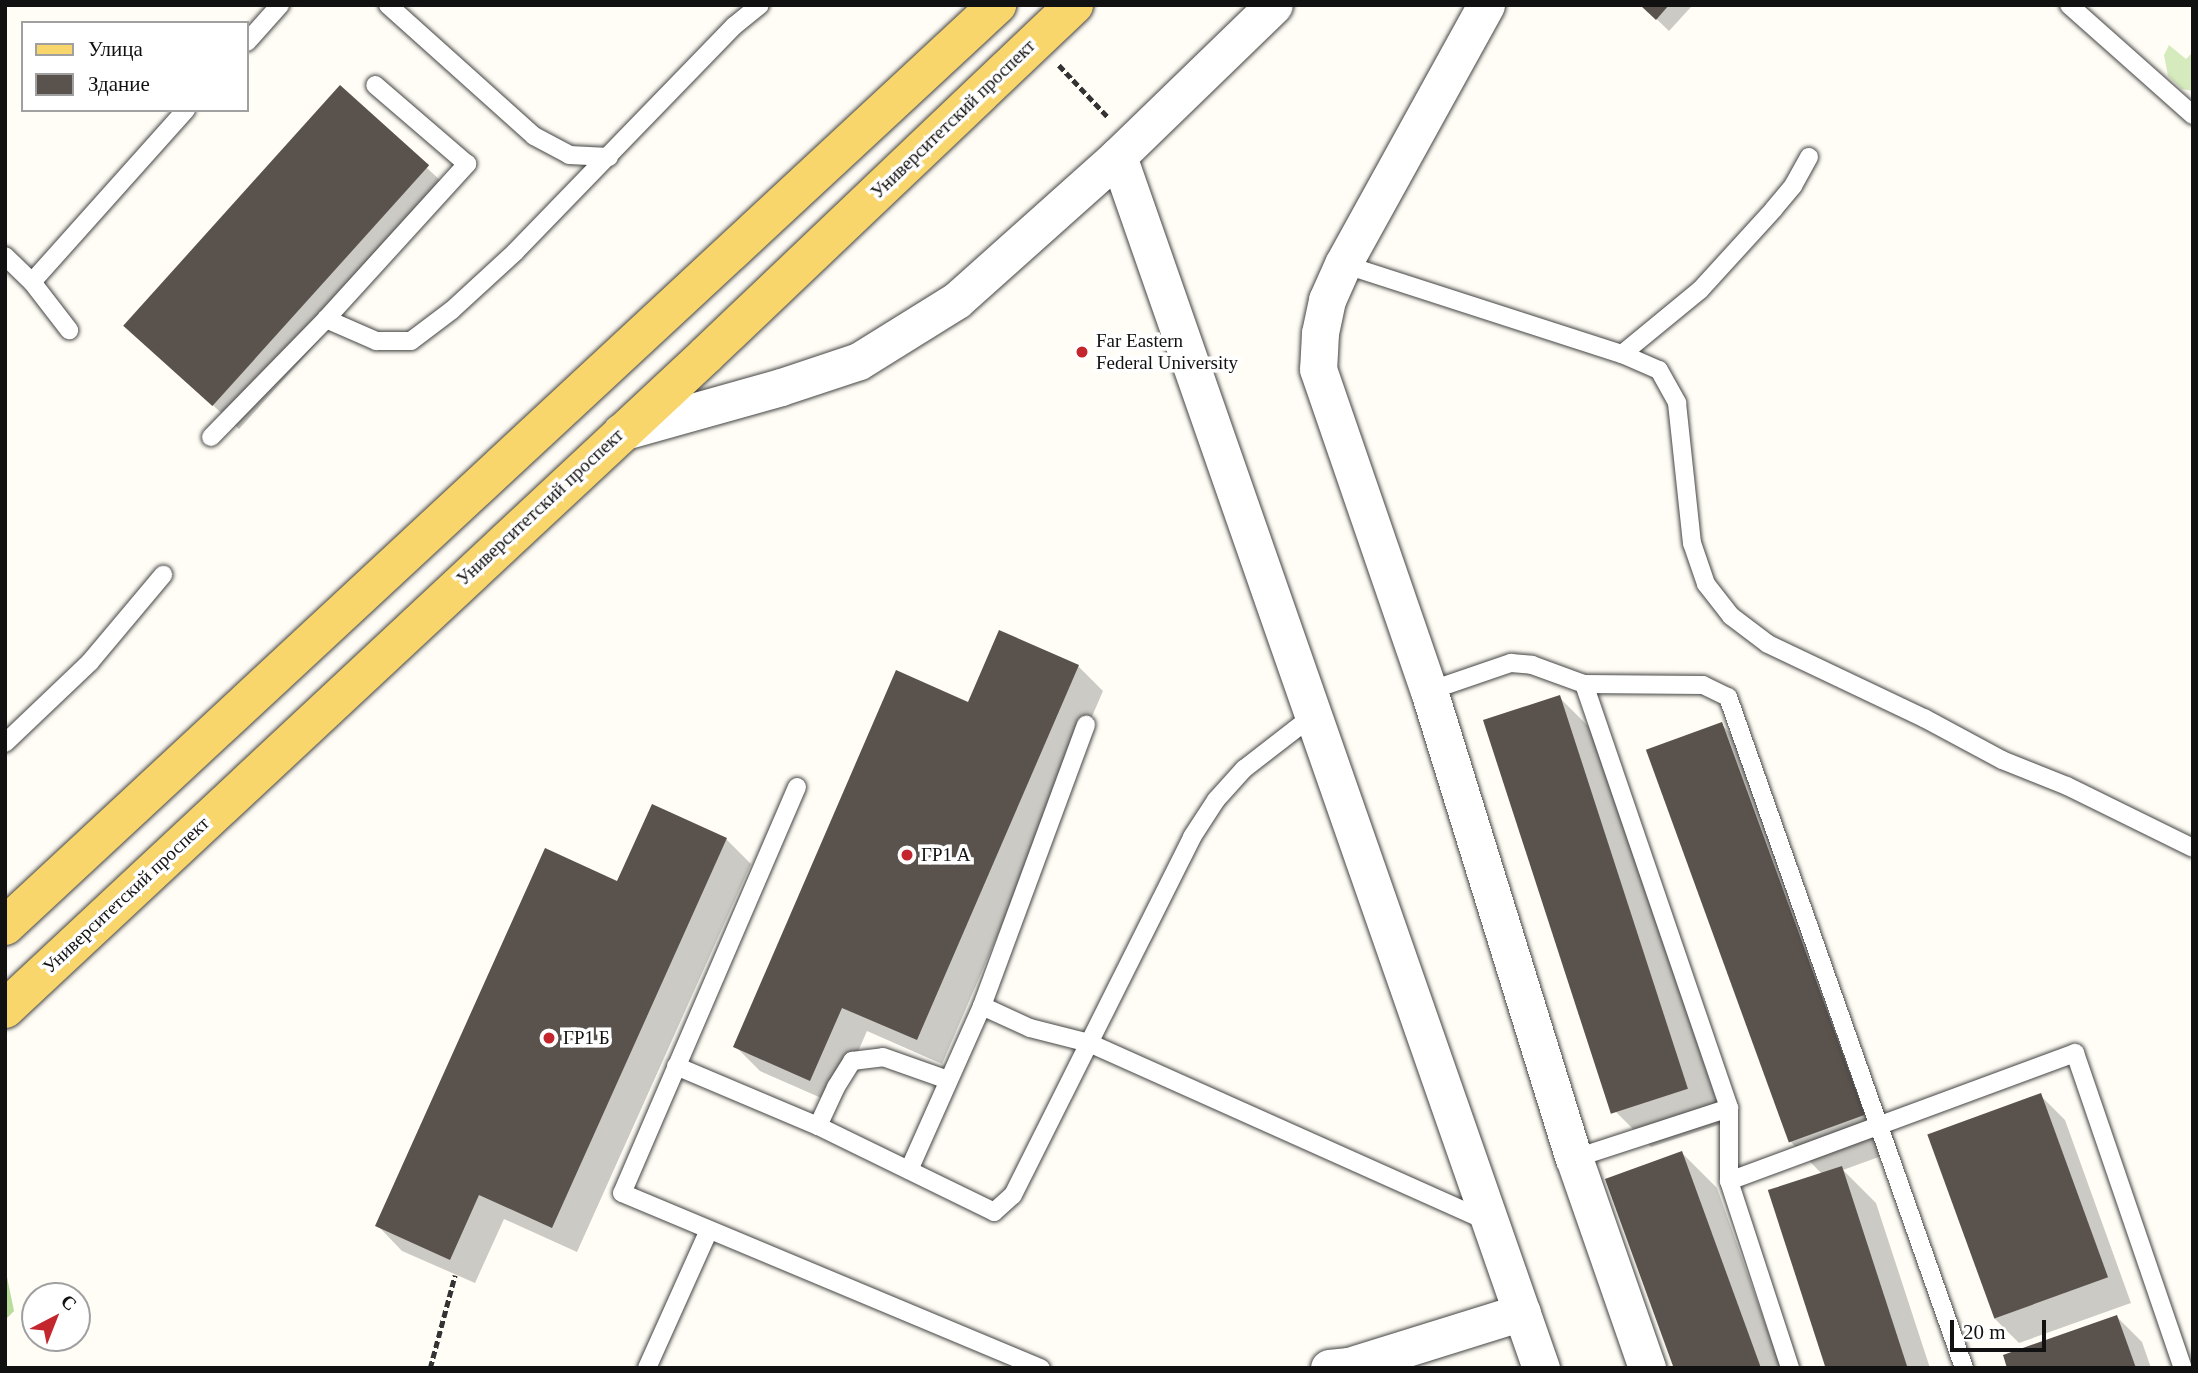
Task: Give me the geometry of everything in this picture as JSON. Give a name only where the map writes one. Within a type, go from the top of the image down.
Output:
[{"type":"main road","points":[[5,926],[997,5]]},
{"type":"main road","name":"Университетский проспект","points":[[5,1009],[716,345],[1074,5]]},
{"type":"main road","points":[[581,391],[620,432]]},
{"type":"street","points":[[620,432],[781,387],[859,361],[957,300],[1125,149],[1274,5]]},
{"type":"street","points":[[1486,5],[1343,264],[1327,300],[1320,333],[1318,369],[1429,691],[1576,1158],[1647,1368]]},
{"type":"street","points":[[1125,149],[1315,714],[1541,1368]]},
{"type":"street","points":[[1329,1368],[1349,1366],[1522,1312]]},
{"type":"lane","points":[[248,41],[280,5]]},
{"type":"lane","points":[[388,5],[534,136],[569,155],[609,157]]},
{"type":"lane","points":[[326,319],[376,341],[411,341],[452,310],[515,252],[734,26],[760,5]]},
{"type":"lane","points":[[2069,5],[2193,115]]},
{"type":"lane","points":[[211,437],[326,319],[467,164],[375,85]]},
{"type":"lane","points":[[32,282],[184,112]]},
{"type":"lane","points":[[1622,354],[1700,290],[1793,186],[1809,157]]},
{"type":"lane","points":[[5,256],[32,282],[69,330]]},
{"type":"lane","points":[[1343,264],[1622,354],[1659,370],[1670,385],[1677,404],[1692,543],[1706,584],[1731,616],[1768,644],[1924,718],[2002,760],[2067,786],[2193,848]]},
{"type":"lane","points":[[5,743],[90,662],[163,575]]},
{"type":"lane","points":[[1429,691],[1511,663],[1532,665],[1584,684],[1703,685],[1728,698],[1964,1368]]},
{"type":"lane","points":[[1584,684],[1729,1108],[1729,1181],[1790,1368]]},
{"type":"lane","points":[[676,1066],[818,1126],[994,1212],[1013,1195],[1192,837],[1216,800],[1244,769],[1315,714]]},
{"type":"lane","points":[[909,1170],[982,1006],[1086,725]]},
{"type":"lane","points":[[797,787],[622,1194],[1041,1368]]},
{"type":"lane","points":[[982,1006],[1030,1028],[1089,1043],[1491,1223]]},
{"type":"lane","points":[[1729,1181],[2075,1054],[2183,1368]]},
{"type":"lane","points":[[818,1126],[836,1087],[852,1061],[883,1057],[948,1080]]},
{"type":"lane","points":[[1576,1158],[1729,1108]]},
{"type":"lane","points":[[647,1368],[709,1230]]},
{"type":"path","points":[[1053,59],[1125,149]]},
{"type":"path","points":[[430,1368],[455,1275]]},
{"type":"green space","points":[[2169,45],[2186,59],[2193,52],[2193,91],[2182,89],[2168,76],[2164,55]]},
{"type":"green space","points":[[5,1267],[14,1311],[5,1320]]},
{"type":"building","points":[[1640,5],[1669,5],[1656,20]]},
{"type":"building","points":[[340,85],[429,165],[212,406],[123,326]]},
{"type":"building","name":"ГР1 А","points":[[999,630],[1079,665],[917,1040],[842,1008],[810,1081],[733,1047],[896,670],[968,702]]},
{"type":"building","points":[[1560,695],[1688,1089],[1611,1114],[1483,720]]},
{"type":"building","points":[[1722,722],[1865,1115],[1789,1142],[1646,750]]},
{"type":"building","name":"ГР1 Б","points":[[652,804],[727,838],[552,1228],[479,1195],[450,1260],[375,1226],[545,848],[617,881]]},
{"type":"building","points":[[2041,1093],[2108,1277],[1994,1319],[1927,1134]]},
{"type":"building","points":[[1682,1151],[1761,1368],[1674,1368],[1605,1179]]},
{"type":"building","points":[[1842,1166],[1908,1368],[1826,1368],[1768,1190]]},
{"type":"building","points":[[2117,1315],[2136,1368],[2007,1368],[2003,1355]]},
{"type":"place","name":"Far Eastern Federal University","points":[[1082,352]]},
{"type":"place","name":"ГР1 А","points":[[907,855]]},
{"type":"place","name":"ГР1 Б","points":[[549,1038]]}]
